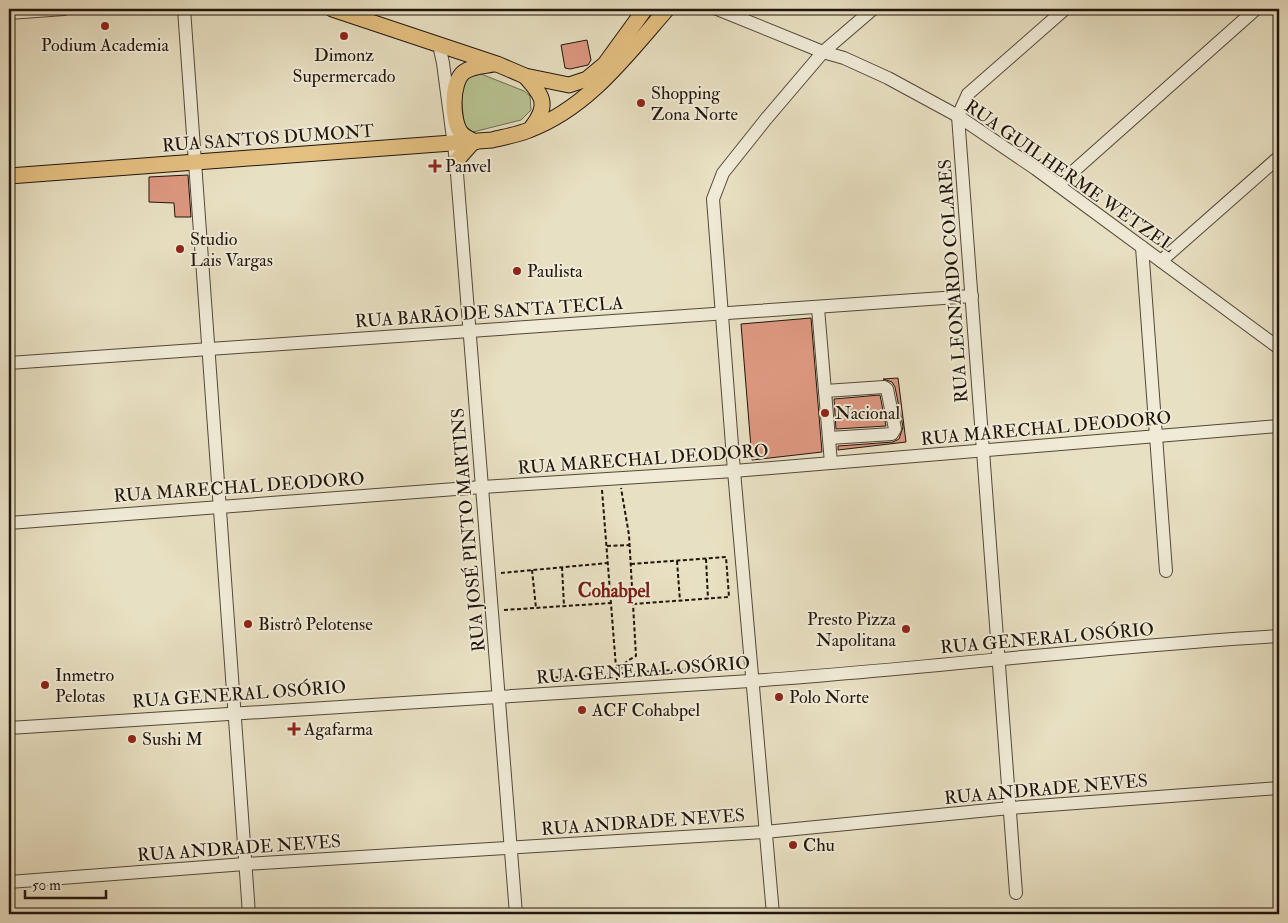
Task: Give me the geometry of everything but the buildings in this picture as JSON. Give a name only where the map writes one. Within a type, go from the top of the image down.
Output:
[{"type":"main road","points":[[332,9],[497,64],[524,76],[569,85],[586,79],[604,64],[645,9]]},
{"type":"main road","name":"RUA SANTOS DUMONT","points":[[9,176],[473,143],[530,130],[580,102],[612,72],[667,9]]},
{"type":"main road","points":[[456,161],[473,143],[462,134],[456,124],[454,86],[463,72],[473,68],[497,64]]},
{"type":"main road","points":[[524,76],[537,90],[544,104],[541,116],[530,130]]},
{"type":"street","points":[[9,13],[64,9]]},
{"type":"street","points":[[184,9],[249,914]]},
{"type":"street","name":"RUA GUILHERME WETZEL","points":[[717,9],[823,52],[844,58],[888,78],[958,116],[1058,185],[1279,348]]},
{"type":"street","points":[[773,914],[734,471],[713,199],[723,173],[766,119],[823,52],[873,9]]},
{"type":"street","points":[[958,116],[968,94],[1065,9]]},
{"type":"street","points":[[1058,185],[1256,9]]},
{"type":"street","name":"RUA JOSÉ PINTO MARTINS","points":[[439,45],[444,63],[456,161],[516,914]]},
{"type":"street","name":"RUA LEONARDO COLARES","points":[[958,116],[1016,893]]},
{"type":"street","points":[[1161,261],[1279,157]]},
{"type":"street","points":[[1142,247],[1166,571]]},
{"type":"street","name":"RUA BARÃO DE SANTA TECLA","points":[[9,364],[469,330],[721,315],[972,296]]},
{"type":"street","points":[[818,308],[831,463]]},
{"type":"street","points":[[825,391],[884,387],[888,391],[895,429],[892,434],[829,438]]},
{"type":"street","name":"RUA MARECHAL DEODORO","points":[[9,523],[482,486],[734,471],[1279,426]]},
{"type":"street","name":"RUA GENERAL OSÓRIO","points":[[9,728],[234,711],[752,681],[999,660],[1112,648],[1279,636]]},
{"type":"street","name":"RUA ANDRADE NEVES","points":[[9,882],[245,864],[765,832],[1010,808],[1279,788]]},
{"type":"path","points":[[616,674],[627,661],[636,656],[630,545],[621,488]]},
{"type":"path","points":[[602,490],[616,674]]},
{"type":"path","points":[[607,546],[630,545]]},
{"type":"path","points":[[631,564],[726,558],[728,597],[633,604]]},
{"type":"path","points":[[706,559],[708,598]]},
{"type":"path","points":[[677,561],[680,600]]},
{"type":"path","points":[[500,573],[608,563]]},
{"type":"path","points":[[562,567],[564,606]]},
{"type":"path","points":[[532,570],[536,608]]},
{"type":"path","points":[[502,610],[611,603]]},
{"type":"path","points":[[549,678],[706,668]]},
{"type":"green space","points":[[476,72],[524,91],[530,96],[531,110],[521,120],[473,132],[464,125],[460,82]]},
{"type":"place","name":"Podium Academia","points":[[105,26]]},
{"type":"place","name":"Dimonz Supermercado","points":[[344,36]]},
{"type":"place","name":"Shopping Zona Norte","points":[[641,103]]},
{"type":"place","name":"Panvel","points":[[435,166]]},
{"type":"place","name":"Studio Lais Vargas","points":[[180,249]]},
{"type":"place","name":"Paulista","points":[[517,271]]},
{"type":"place","name":"Nacional","points":[[825,413]]},
{"type":"place","name":"Bistrô Pelotense","points":[[248,624]]},
{"type":"place","name":"Presto Pizza Napolitana","points":[[906,629]]},
{"type":"place","name":"Inmetro Pelotas","points":[[45,685]]},
{"type":"place","name":"Polo Norte","points":[[779,697]]},
{"type":"place","name":"ACF Cohabpel","points":[[582,710]]},
{"type":"place","name":"Agafarma","points":[[294,729]]},
{"type":"place","name":"Sushi M","points":[[132,739]]},
{"type":"place","name":"Chu","points":[[793,845]]},
{"type":"district","name":"Cohabpel","points":[[614,590]]}]
